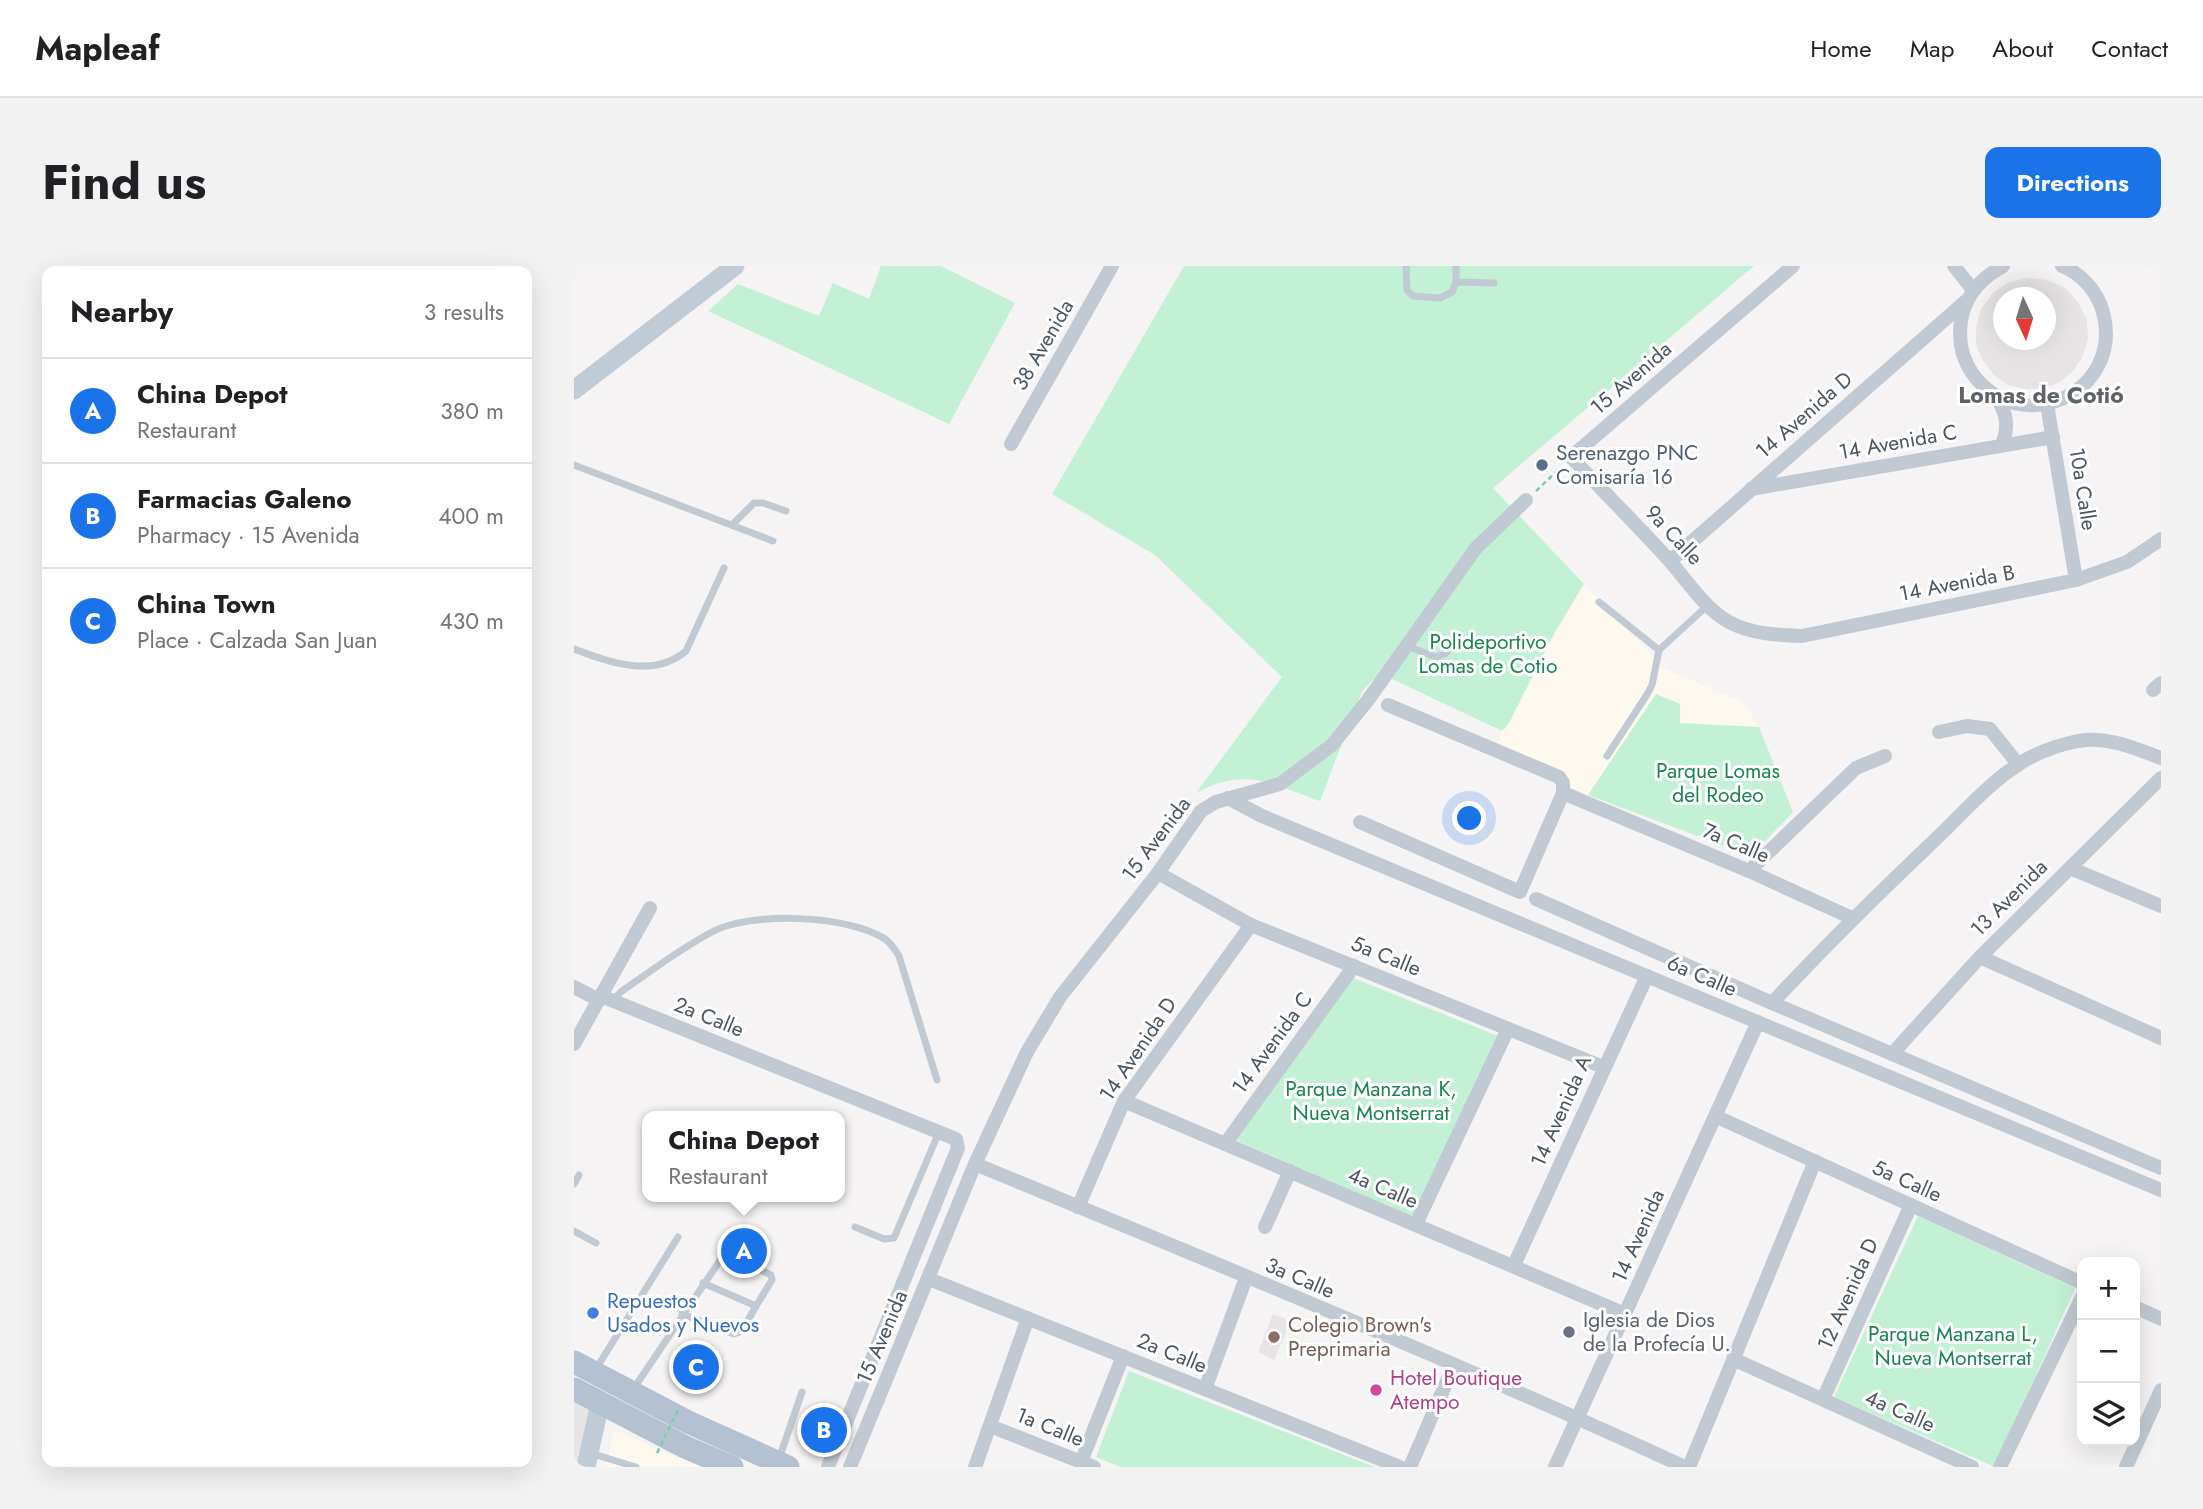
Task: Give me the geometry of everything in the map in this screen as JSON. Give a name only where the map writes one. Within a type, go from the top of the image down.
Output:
[{"type":"main road","points":[[584,1368],[719,1437],[782,1465]]},
{"type":"main road","points":[[574,1390],[699,1460],[732,1467]]},
{"type":"street","points":[[574,390],[736,266]]},
{"type":"street","name":"38 Avenida","points":[[1011,444],[1112,266]]},
{"type":"street","name":"15 Avenida","points":[[1571,457],[1793,266]]},
{"type":"street","points":[[1954,266],[1970,295],[1960,321],[1960,344],[1973,374],[1997,397],[2007,414],[2008,430],[2002,445]]},
{"type":"street","name":"14 Avenida D","points":[[1670,561],[1970,295],[1989,274],[2003,266]]},
{"type":"street","points":[[1997,397],[2022,405],[2047,404],[2068,397],[2086,384],[2098,366],[2106,346],[2106,324],[2100,303],[2089,284],[2072,270],[2062,266]]},
{"type":"street","name":"10a Calle","points":[[2047,404],[2076,580]]},
{"type":"street","name":"14 Avenida C","points":[[1751,489],[2053,437]]},
{"type":"street","name":"9a Calle","points":[[1571,457],[1708,605],[1728,621],[1753,631]]},
{"type":"street","name":"15 Avenida","points":[[850,1467],[975,1164],[1027,1052],[1060,997],[1158,873],[1200,811],[1228,798],[1280,784],[1332,745],[1476,548],[1526,500]]},
{"type":"street","name":"14 Avenida B","points":[[1753,631],[1802,636],[2076,580],[2127,562],[2161,539]]},
{"type":"street","points":[[1360,822],[1520,892],[1563,793],[1564,786],[1559,778],[1388,705]]},
{"type":"street","points":[[1939,732],[1967,726],[1990,729],[2018,764]]},
{"type":"street","points":[[1772,1003],[1852,918],[2018,764],[2070,743],[2093,740],[2119,743],[2161,758]]},
{"type":"street","points":[[1749,871],[1856,768],[1885,756]]},
{"type":"street","name":"13 Avenida","points":[[1892,1054],[1980,957],[2161,778]]},
{"type":"street","name":"7a Calle","points":[[1563,793],[1749,871],[1852,918]]},
{"type":"street","name":"6a Calle","points":[[1228,798],[1262,816],[2161,1190]]},
{"type":"street","points":[[2070,868],[2161,906]]},
{"type":"street","name":"5a Calle","points":[[1158,873],[1251,925],[1603,1067]]},
{"type":"street","name":"6a Calle","points":[[1536,899],[1772,1003],[2161,1168]]},
{"type":"street","points":[[574,1044],[604,999],[650,908]]},
{"type":"street","name":"14 Avenida D","points":[[1078,1207],[1124,1101],[1251,925]]},
{"type":"street","points":[[1980,957],[2161,1038]]},
{"type":"street","name":"14 Avenida C","points":[[1225,1144],[1354,966]]},
{"type":"street","name":"14 Avenida A","points":[[1514,1265],[1647,976]]},
{"type":"street","name":"2a Calle","points":[[574,987],[957,1139],[958,1148],[828,1467]]},
{"type":"street","name":"14 Avenida","points":[[1555,1467],[1758,1022]]},
{"type":"street","points":[[1416,1224],[1508,1029]]},
{"type":"street","name":"4a Calle","points":[[1124,1101],[1625,1314]]},
{"type":"street","name":"5a Calle","points":[[1715,1116],[2077,1281]]},
{"type":"street","points":[[1687,1467],[1815,1161]]},
{"type":"street","name":"3a Calle","points":[[975,1164],[1454,1365],[1687,1467]]},
{"type":"street","points":[[1265,1227],[1290,1171]]},
{"type":"street","name":"12 Avenida D","points":[[1823,1399],[1911,1205]]},
{"type":"street","points":[[1205,1389],[1246,1278]]},
{"type":"street","name":"2a Calle","points":[[929,1279],[1400,1467]]},
{"type":"street","points":[[2000,1467],[2077,1307]]},
{"type":"street","points":[[2140,1309],[2161,1319]]},
{"type":"street","points":[[975,1467],[1028,1318]]},
{"type":"street","points":[[1088,1464],[1123,1356]]},
{"type":"street","name":"4a Calle","points":[[1733,1359],[1972,1467]]},
{"type":"street","points":[[1410,1467],[1454,1365]]},
{"type":"street","points":[[2126,1467],[2161,1390]]},
{"type":"street","points":[[588,1460],[600,1403]]},
{"type":"street","name":"1a Calle","points":[[990,1426],[1088,1464]]},
{"type":"lane","points":[[1406,266],[1407,290],[1413,296],[1440,298],[1452,292],[1456,282],[1456,266]]},
{"type":"lane","points":[[1456,282],[1494,283]]},
{"type":"lane","points":[[574,465],[773,541]]},
{"type":"lane","points":[[732,525],[754,503],[763,503],[786,511]]},
{"type":"lane","points":[[574,649],[620,664],[644,667],[667,663],[677,658],[686,651],[724,568]]},
{"type":"lane","points":[[1599,603],[1659,650]]},
{"type":"lane","points":[[1607,756],[1648,693],[1659,650],[1708,605]]},
{"type":"lane","points":[[1406,645],[1436,657],[1445,654],[1461,637]]},
{"type":"lane","points":[[604,999],[630,986],[713,931],[723,928],[779,918],[816,920],[862,929],[886,940],[899,956],[937,1080]]},
{"type":"lane","points":[[855,1227],[884,1239],[894,1238],[939,1132]]},
{"type":"lane","points":[[574,1184],[579,1175]]},
{"type":"lane","points":[[574,1231],[596,1243]]},
{"type":"lane","points":[[584,1368],[603,1355],[678,1237]]},
{"type":"lane","points":[[631,1392],[682,1314],[723,1256],[729,1254],[771,1275],[772,1280],[738,1334],[682,1314]]},
{"type":"lane","points":[[703,1283],[756,1306]]},
{"type":"lane","points":[[782,1465],[802,1392]]},
{"type":"lane","points":[[588,1460],[633,1467]]},
{"type":"path","points":[[1526,500],[1571,457]]},
{"type":"path","points":[[657,1453],[679,1408]]},
{"type":"shaded area","points":[[2028,278],[2048,280],[2065,288],[2078,302],[2087,320],[2088,339],[2083,356],[2073,371],[2060,382],[2043,389],[2008,385],[1994,375],[1983,361],[1976,345],[1976,327],[1981,309],[1993,293],[1993,350],[2056,350],[2056,287],[2002,287],[2009,282]]},
{"type":"shaded area","points":[[1584,584],[1665,669],[1743,702],[1759,727],[1680,723],[1656,694],[1588,795],[1495,752],[1502,731],[1509,723],[1555,632]]},
{"type":"shaded area","name":"Colegio Brown's Preprimaria","points":[[1273,1314],[1291,1321],[1274,1360],[1258,1352]]},
{"type":"shaded area","points":[[574,1399],[592,1409],[579,1467],[574,1467]]},
{"type":"shaded area","points":[[614,1430],[699,1467],[606,1467]]},
{"type":"green space","points":[[881,266],[941,266],[1015,303],[949,424],[708,311],[738,284],[819,316],[833,283],[869,299]]},
{"type":"green space","name":"Polideportivo Lomas de Cotio","points":[[1184,266],[1754,266],[1493,488],[1584,584],[1555,632],[1509,723],[1502,731],[1390,678],[1374,679],[1362,691],[1320,801],[1273,784],[1244,779],[1229,780],[1196,793],[1282,677],[1155,555],[1052,494]]},
{"type":"green space","name":"Parque Lomas del Rodeo","points":[[1656,694],[1680,704],[1680,723],[1759,727],[1793,812],[1751,856],[1588,795]]},
{"type":"green space","name":"Parque Manzana K, Nueva Montserrat","points":[[1353,978],[1498,1036],[1413,1217],[1235,1140]]},
{"type":"green space","name":"Parque Manzana L, Nueva Montserrat","points":[[1918,1216],[2075,1288],[1995,1467],[1834,1397]]},
{"type":"green space","points":[[1129,1371],[1375,1467],[1120,1467],[1096,1457]]},
{"type":"place","name":"Serenazgo PNC Comisaría 16","points":[[1542,465]]},
{"type":"place","name":"China Depot","points":[[744,1251]]},
{"type":"place","name":"Repuestos Usados y Nuevos","points":[[593,1313]]},
{"type":"place","name":"Iglesia de Dios de la Profecía U.","points":[[1569,1332]]},
{"type":"place","name":"Colegio Brown's Preprimaria","points":[[1274,1337]]},
{"type":"place","name":"China Town","points":[[696,1367]]},
{"type":"place","name":"Hotel Boutique Atempo","points":[[1376,1390]]},
{"type":"place","name":"Farmacias Galeno","points":[[824,1430]]},
{"type":"district","name":"Lomas de Cotió","points":[[2041,395]]}]
